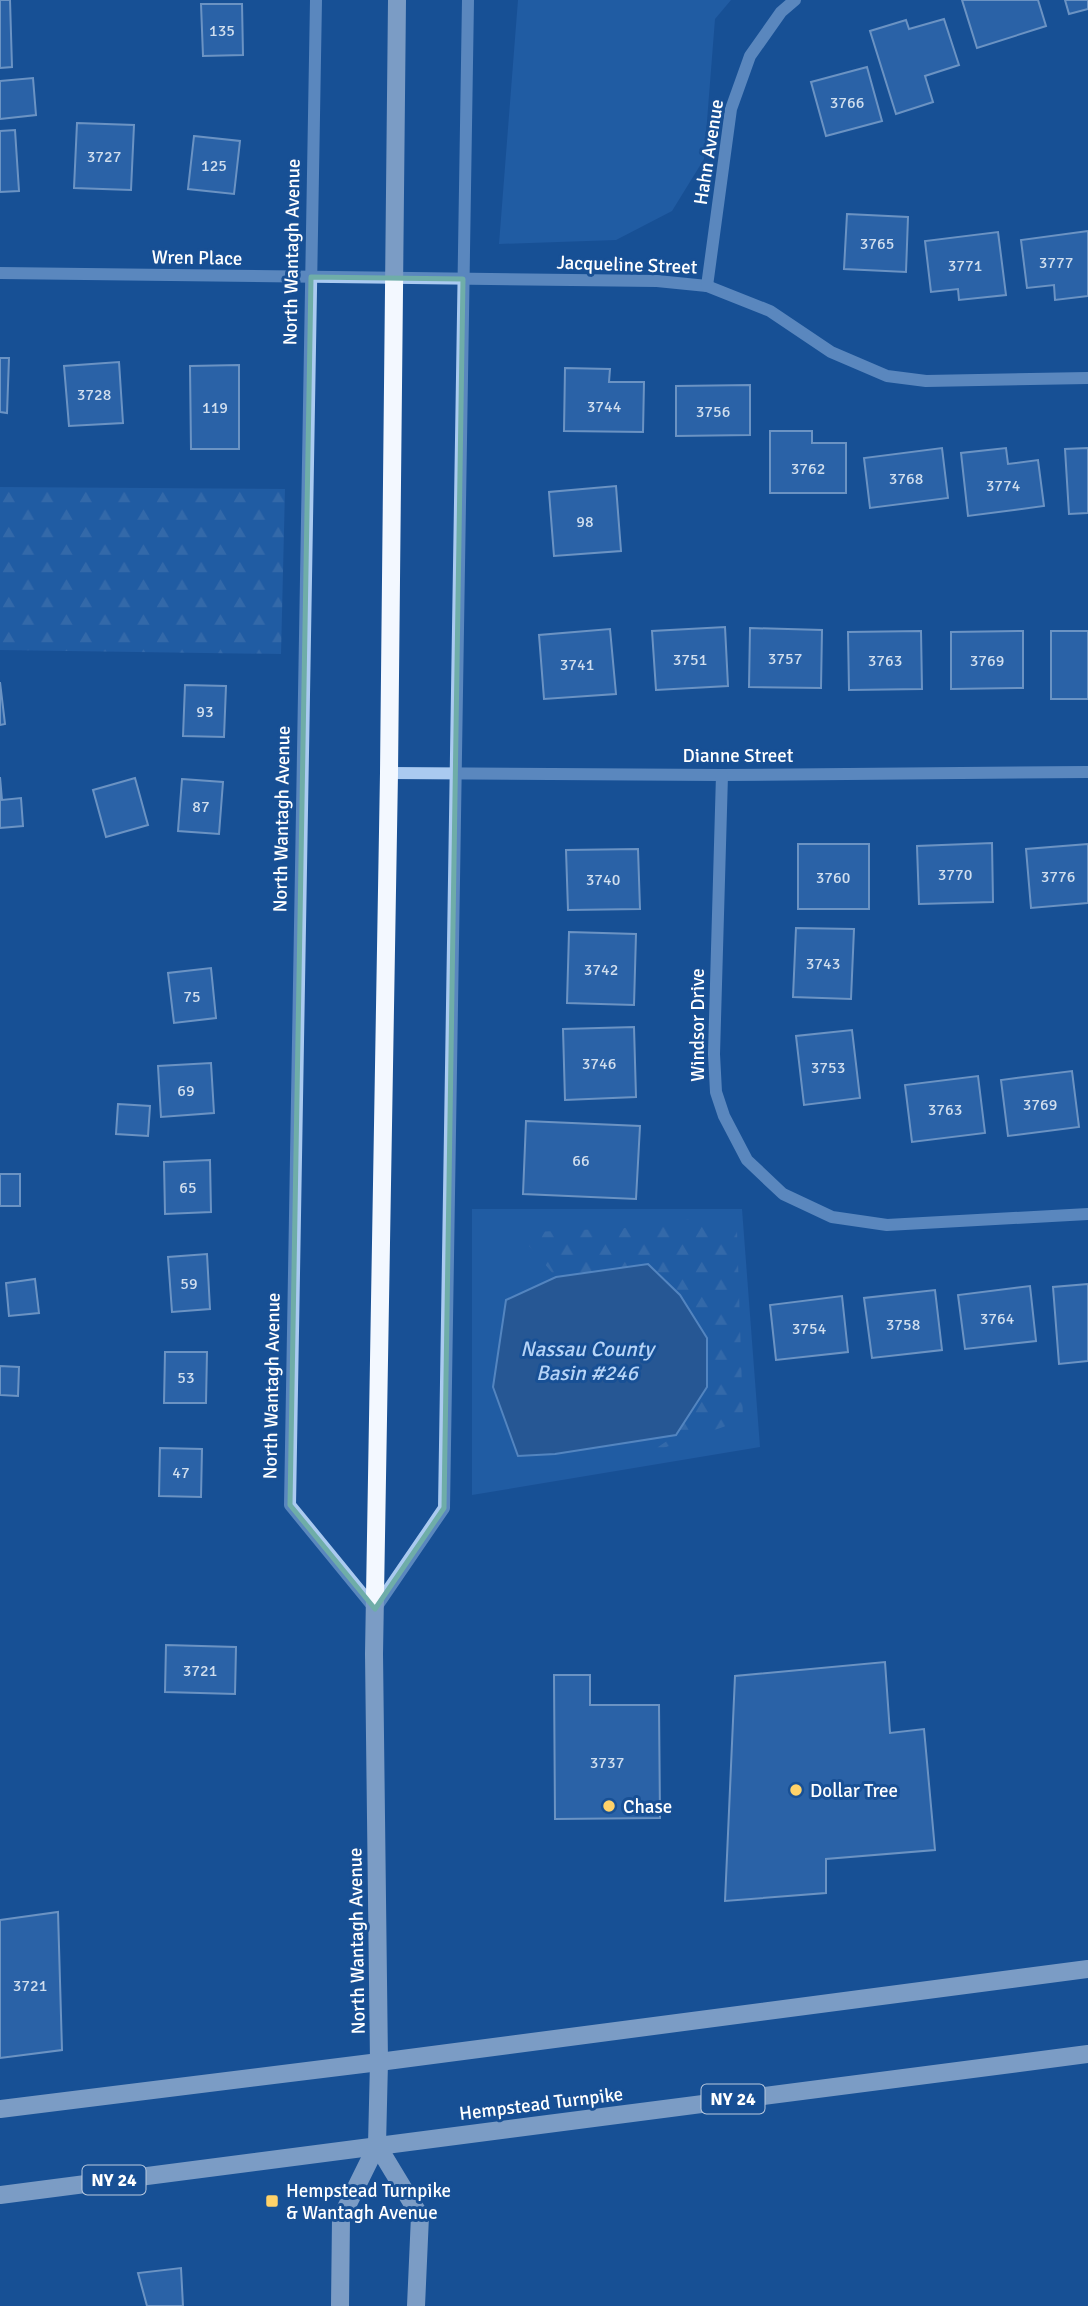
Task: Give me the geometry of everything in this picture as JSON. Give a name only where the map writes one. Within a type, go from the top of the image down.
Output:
[{"type":"main road","name":"North Wantagh Avenue","points":[[377,2144],[379,2062],[375,1609],[397,0]]},
{"type":"main road","points":[[0,2109],[1088,1969]]},
{"type":"main road","name":"Hempstead Turnpike","points":[[0,2195],[377,2144],[1088,2054]]},
{"type":"main road","points":[[340,2306],[341,2218],[377,2144]]},
{"type":"main road","points":[[377,2144],[421,2216],[416,2306]]},
{"type":"street","name":"North Wantagh Avenue","points":[[316,0],[290,1505],[375,1609]]},
{"type":"street","points":[[375,1609],[444,1508],[468,0]]},
{"type":"street","name":"Hahn Avenue","points":[[707,286],[731,109],[750,56],[781,12],[795,0]]},
{"type":"street","name":"Wren Place","points":[[0,273],[394,279]]},
{"type":"street","name":"Jacqueline Street","points":[[394,279],[657,281],[707,286],[770,311],[831,352],[887,376],[926,381],[1088,378]]},
{"type":"street","name":"Dianne Street","points":[[388,773],[722,775],[1088,772]]},
{"type":"street","name":"Windsor Drive","points":[[722,775],[713,1054],[716,1092],[724,1116],[747,1160],[783,1194],[832,1217],[887,1225],[1088,1214]]},
{"type":"highlighted area","points":[[311,277],[463,279],[444,1508],[375,1609],[290,1505]]},
{"type":"green space","points":[[518,0],[731,0],[715,19],[704,159],[672,211],[616,240],[499,244]]},
{"type":"green space","points":[[0,487],[285,489],[281,654],[0,650]]},
{"type":"green space","points":[[472,1209],[742,1209],[760,1447],[472,1495]]},
{"type":"green space","points":[[693,1219],[724,1221],[737,1230],[743,1420],[649,1453],[676,1435],[707,1387],[707,1338],[680,1295],[648,1264],[556,1277],[529,1246],[533,1232],[626,1228]]},
{"type":"water","name":"Nassau County Basin #246","points":[[648,1264],[680,1295],[707,1338],[707,1387],[676,1435],[555,1454],[518,1456],[493,1387],[506,1300],[556,1277]]},
{"type":"building","points":[[0,0],[10,0],[12,67],[0,68]]},
{"type":"building","points":[[962,0],[1038,0],[1046,26],[977,48]]},
{"type":"building","points":[[1065,0],[1088,0],[1088,9],[1069,14]]},
{"type":"building","points":[[201,4],[242,4],[243,55],[203,56]]},
{"type":"building","points":[[944,19],[959,65],[925,76],[933,102],[896,114],[870,31],[906,20],[909,29]]},
{"type":"building","points":[[867,67],[882,121],[826,136],[811,82]]},
{"type":"building","points":[[33,78],[36,115],[0,119],[0,81]]},
{"type":"building","points":[[77,123],[134,125],[131,190],[74,188]]},
{"type":"building","points":[[15,130],[19,191],[0,192],[0,131]]},
{"type":"building","points":[[194,136],[240,141],[234,194],[188,189]]},
{"type":"building","points":[[847,214],[908,217],[906,272],[844,269]]},
{"type":"building","points":[[1088,231],[1088,296],[1055,300],[1054,285],[1027,288],[1021,240]]},
{"type":"building","points":[[998,232],[1006,295],[959,300],[958,289],[931,292],[925,241]]},
{"type":"building","points":[[0,358],[9,358],[7,413],[0,412]]},
{"type":"building","points":[[119,362],[123,423],[69,426],[64,366]]},
{"type":"building","points":[[239,365],[239,449],[191,449],[190,366]]},
{"type":"building","points":[[565,368],[610,369],[609,382],[644,382],[643,432],[564,431]]},
{"type":"building","points":[[750,385],[750,435],[676,436],[676,386]]},
{"type":"building","points":[[770,431],[812,431],[812,443],[846,443],[846,493],[770,493]]},
{"type":"building","points":[[942,448],[948,498],[870,508],[864,458]]},
{"type":"building","points":[[1006,448],[1008,464],[1038,460],[1044,506],[968,516],[961,453]]},
{"type":"building","points":[[1088,448],[1088,513],[1069,514],[1065,449]]},
{"type":"building","points":[[616,486],[621,551],[554,556],[549,492]]},
{"type":"building","points":[[725,627],[728,686],[656,690],[652,631]]},
{"type":"building","points":[[750,628],[822,630],[821,688],[749,687]]},
{"type":"building","points":[[610,629],[616,694],[544,699],[539,635]]},
{"type":"building","points":[[921,631],[922,689],[849,690],[848,632]]},
{"type":"building","points":[[1023,631],[1023,688],[951,689],[951,632]]},
{"type":"building","points":[[1051,631],[1088,631],[1088,699],[1051,699]]},
{"type":"building","points":[[0,682],[5,724],[0,725]]},
{"type":"building","points":[[185,685],[226,686],[224,737],[183,736]]},
{"type":"building","points":[[0,777],[2,800],[21,798],[23,826],[0,828]]},
{"type":"building","points":[[135,778],[148,825],[106,837],[93,790]]},
{"type":"building","points":[[182,779],[223,782],[219,834],[178,831]]},
{"type":"building","points":[[992,843],[993,902],[919,904],[917,846]]},
{"type":"building","points":[[798,844],[869,844],[869,909],[798,909]]},
{"type":"building","points":[[1088,844],[1088,903],[1031,908],[1026,849]]},
{"type":"building","points":[[638,849],[640,909],[568,910],[566,850]]},
{"type":"building","points":[[796,928],[854,929],[851,999],[793,997]]},
{"type":"building","points":[[569,932],[636,934],[634,1005],[567,1003]]},
{"type":"building","points":[[211,968],[216,1018],[174,1023],[168,973]]},
{"type":"building","points":[[634,1027],[636,1097],[565,1100],[563,1029]]},
{"type":"building","points":[[852,1030],[860,1098],[804,1105],[796,1036]]},
{"type":"building","points":[[211,1063],[214,1113],[161,1117],[158,1066]]},
{"type":"building","points":[[1072,1071],[1079,1127],[1008,1136],[1001,1080]]},
{"type":"building","points":[[978,1076],[985,1133],[912,1142],[905,1085]]},
{"type":"building","points":[[118,1104],[150,1106],[148,1136],[116,1134]]},
{"type":"building","points":[[526,1121],[640,1126],[636,1199],[523,1194]]},
{"type":"building","points":[[210,1160],[211,1212],[165,1214],[164,1162]]},
{"type":"building","points":[[0,1174],[20,1174],[20,1206],[0,1206]]},
{"type":"building","points":[[207,1254],[210,1309],[172,1312],[168,1257]]},
{"type":"building","points":[[35,1279],[39,1313],[9,1316],[6,1283]]},
{"type":"building","points":[[1088,1284],[1088,1361],[1059,1364],[1053,1287]]},
{"type":"building","points":[[1030,1286],[1036,1341],[965,1349],[958,1295]]},
{"type":"building","points":[[935,1290],[942,1350],[872,1358],[864,1298]]},
{"type":"building","points":[[842,1296],[848,1352],[776,1360],[770,1305]]},
{"type":"building","points":[[165,1352],[207,1352],[206,1403],[164,1403]]},
{"type":"building","points":[[0,1366],[19,1367],[18,1396],[0,1395]]},
{"type":"building","points":[[160,1448],[202,1449],[201,1497],[159,1496]]},
{"type":"building","points":[[166,1645],[236,1647],[235,1694],[165,1692]]},
{"type":"building","points":[[885,1662],[890,1733],[924,1729],[935,1850],[826,1859],[826,1893],[725,1901],[735,1676]]},
{"type":"building","points":[[554,1675],[590,1675],[590,1705],[659,1705],[660,1818],[555,1819]]},
{"type":"building","points":[[58,1912],[62,2050],[0,2058],[0,1920]]},
{"type":"building","points":[[181,2268],[183,2306],[147,2306],[138,2273]]},
{"type":"place","name":"Dollar Tree","points":[[796,1790]]},
{"type":"place","name":"Chase","points":[[609,1806]]},
{"type":"place","name":"Hempstead Turnpike & Wantagh Avenue","points":[[272,2201]]}]
